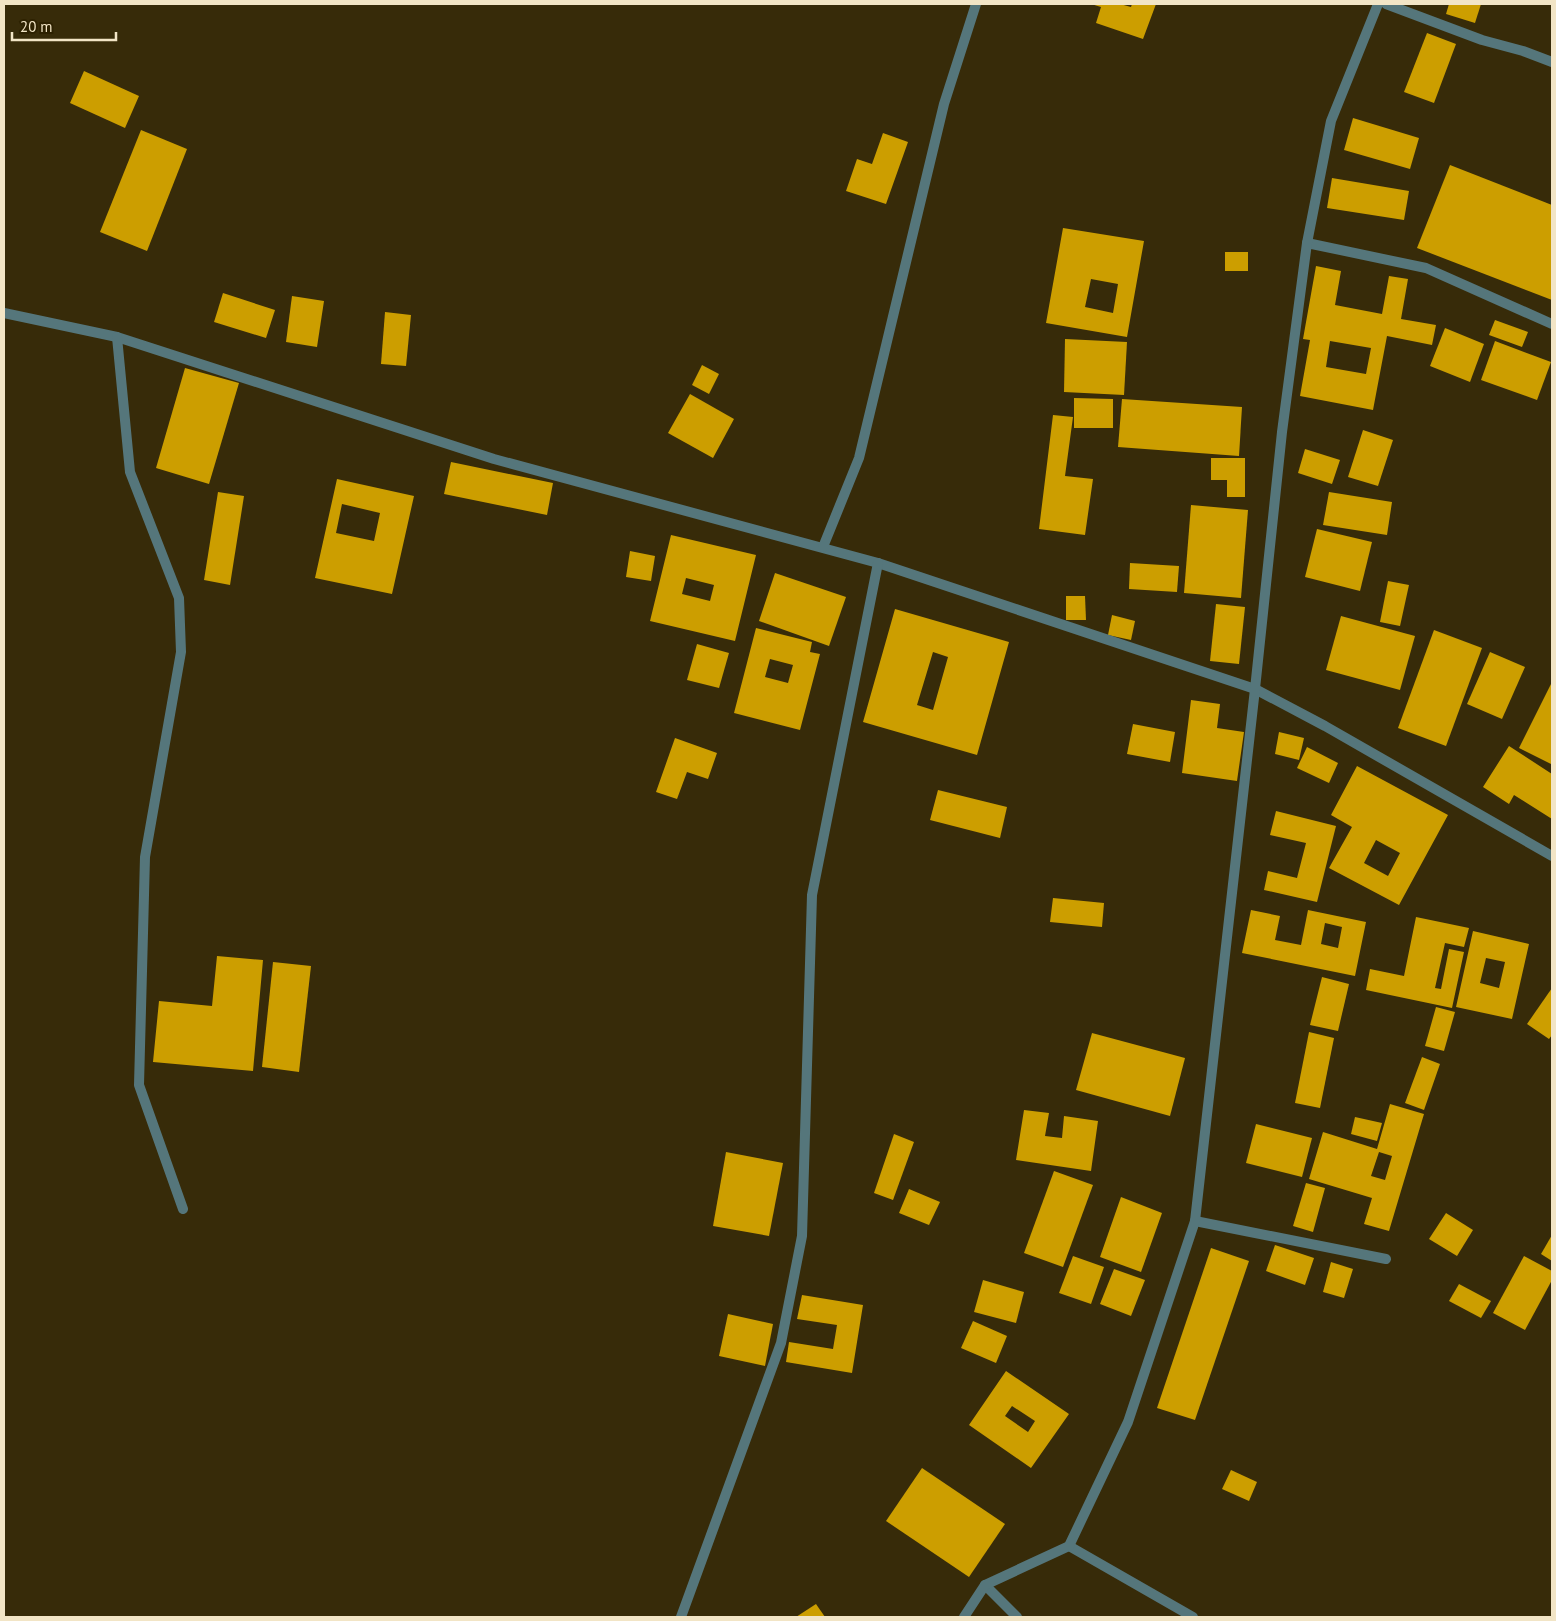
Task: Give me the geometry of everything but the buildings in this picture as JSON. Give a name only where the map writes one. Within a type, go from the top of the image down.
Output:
[{"type":"street","points":[[823,547],[859,458],[944,104],[976,4]]},
{"type":"street","points":[[964,1617],[986,1585],[1069,1546],[1128,1422],[1195,1221],[1282,432],[1307,243],[1331,121],[1378,4]]},
{"type":"street","points":[[1386,4],[1482,40],[1523,51],[1552,62]]},
{"type":"street","points":[[1307,243],[1426,268],[1552,324]]},
{"type":"street","points":[[4,313],[117,337],[494,459],[878,563],[1255,689],[1333,730],[1552,856]]},
{"type":"street","points":[[117,337],[130,472],[179,598],[181,652],[145,857],[140,1085],[183,1210]]},
{"type":"street","points":[[681,1617],[781,1344],[802,1236],[812,895],[878,563]]},
{"type":"street","points":[[1195,1221],[1386,1259]]},
{"type":"street","points":[[1069,1546],[1193,1617]]},
{"type":"street","points":[[986,1585],[1017,1617]]}]
